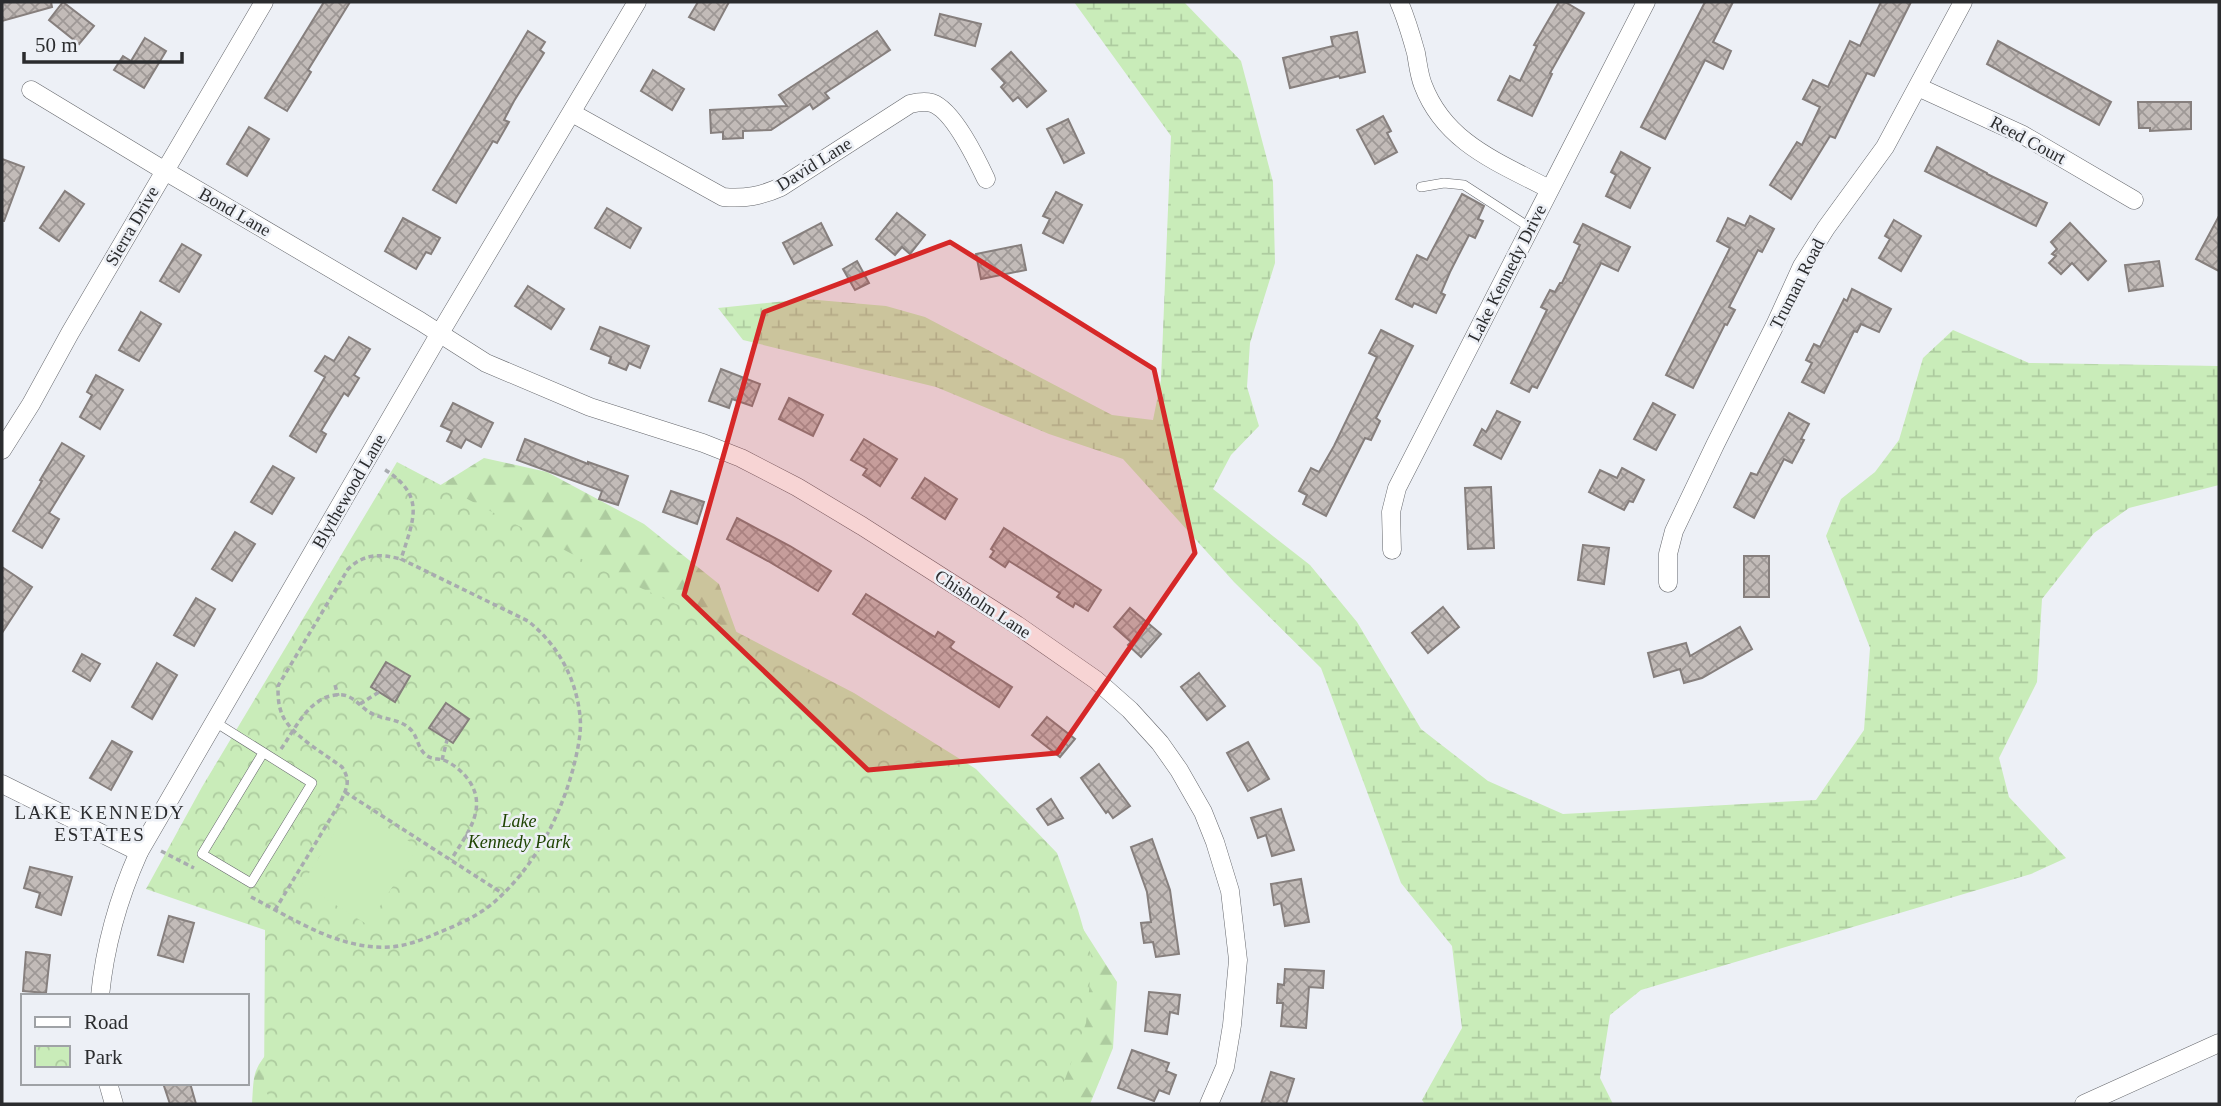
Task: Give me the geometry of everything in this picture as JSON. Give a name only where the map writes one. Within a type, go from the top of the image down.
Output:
[{"type":"street","name":"Sierra Drive","points":[[4,443],[31,404],[264,2]]},
{"type":"street","name":"Blythewood Lane","points":[[100,994],[110,928],[123,887],[142,847],[440,333],[638,2]]},
{"type":"street","points":[[1399,2],[1407,20],[1422,82],[1432,105],[1446,126],[1482,154],[1549,188]]},
{"type":"street","name":"Lake Kennedy Drive","points":[[1392,550],[1391,512],[1397,488],[1646,2]]},
{"type":"street","name":"Truman Road","points":[[1668,583],[1668,554],[1674,531],[1802,266],[1885,147],[1963,2]]},
{"type":"street","name":"Reed Court","points":[[1918,87],[2023,135],[2134,200]]},
{"type":"street","name":"Bond Lane","points":[[32,90],[440,333]]},
{"type":"street","name":"David Lane","points":[[572,113],[723,197],[743,198],[762,195],[781,187],[910,104],[923,101],[935,103],[945,111],[970,147],[986,179]]},
{"type":"street","name":"Chisholm Lane","points":[[440,333],[486,363],[590,407],[741,458],[797,488],[862,526],[1017,625],[1096,680],[1130,710],[1160,743],[1203,812],[1230,891],[1238,960],[1232,1025],[1225,1067],[1209,1104]]},
{"type":"street","points":[[2,784],[142,847]]},
{"type":"street","points":[[2084,1104],[2219,1043]]},
{"type":"street","points":[[109,1085],[114,1104]]},
{"type":"lane","points":[[1421,187],[1444,183],[1464,186],[1530,227]]},
{"type":"lane","points":[[215,722],[312,783],[251,883],[202,854],[264,753]]},
{"type":"path","points":[[368,458],[407,487],[412,502],[413,524],[401,559]]},
{"type":"path","points":[[251,897],[275,910],[324,935],[363,946],[390,947],[419,941],[461,923],[491,905],[545,842],[565,799],[577,752],[580,718],[575,692],[568,671],[543,633],[528,621],[401,559],[382,555],[370,556],[357,561],[348,569],[278,686],[282,717],[294,730],[342,767],[347,776],[345,792],[275,910]]},
{"type":"path","points":[[335,685],[338,696]]},
{"type":"path","points":[[359,705],[379,692]]},
{"type":"path","points":[[274,759],[308,709],[320,701],[338,696],[350,697],[371,713],[408,726],[415,734],[421,750],[434,760],[443,760],[457,768],[470,781],[475,793],[475,819],[451,860]]},
{"type":"path","points":[[443,760],[447,740]]},
{"type":"path","points":[[345,792],[502,893]]},
{"type":"path","points":[[465,835],[480,845]]},
{"type":"path","points":[[142,847],[204,873]]},
{"type":"highlighted area","points":[[950,242],[1154,369],[1195,553],[1057,753],[868,770],[684,595],[764,312]]},
{"type":"green space","points":[[1074,2],[1184,2],[1241,61],[1273,182],[1275,263],[1250,343],[1247,387],[1259,426],[1231,455],[1213,489],[1310,565],[1357,622],[1421,729],[1488,781],[1563,814],[1816,800],[1864,730],[1870,648],[1826,536],[1841,499],[1875,472],[1899,440],[1923,358],[1953,330],[2029,363],[2219,366],[2219,485],[2129,508],[2094,533],[2042,599],[2037,682],[1999,758],[2009,797],[2066,858],[2031,874],[1641,990],[1610,1015],[1600,1078],[1613,1104],[1425,1104],[1422,1100],[1462,1028],[1452,946],[1401,883],[1321,668],[1234,582],[1123,459],[1049,434],[936,387],[743,340],[718,308],[806,299],[886,306],[925,317],[1112,415],[1153,420],[1161,380],[1171,136]]},
{"type":"green space","points":[[484,458],[547,472],[644,524],[719,584],[740,642],[1078,921],[1117,982],[1113,1048],[1090,1104],[980,1104],[439,486]]},
{"type":"green space","name":"Lake Kennedy Park","points":[[397,462],[610,574],[731,629],[854,693],[976,769],[1057,853],[1092,959],[1086,1023],[1053,1104],[273,1104],[264,1088],[265,930],[146,889],[202,787]]},
{"type":"green space","points":[[352,805],[418,847],[368,925],[302,884]]},
{"type":"green space","points":[[272,1047],[314,1104],[252,1104],[255,1073]]},
{"type":"building","points":[[2,2],[51,2],[52,7],[2,21]]},
{"type":"building","points":[[63,2],[94,26],[79,44],[49,20]]},
{"type":"building","points":[[324,2],[350,2],[308,70],[311,72],[287,111],[265,98]]},
{"type":"building","points":[[698,2],[729,2],[714,30],[689,17]]},
{"type":"building","points":[[1559,2],[1565,2],[1584,13],[1550,73],[1552,74],[1532,116],[1498,100],[1510,76],[1520,81],[1537,46],[1534,45]]},
{"type":"building","points":[[1705,2],[1733,2],[1713,42],[1731,51],[1723,69],[1705,60],[1665,139],[1641,127]]},
{"type":"building","points":[[1881,2],[1911,2],[1874,76],[1867,73],[1835,138],[1830,136],[1791,199],[1770,185],[1797,142],[1802,145],[1820,107],[1803,99],[1813,80],[1828,87],[1850,41],[1860,46]]},
{"type":"building","points":[[940,14],[981,24],[975,46],[935,35]]},
{"type":"building","points":[[528,31],[545,42],[540,50],[544,53],[504,120],[509,122],[497,143],[493,141],[456,203],[433,190]]},
{"type":"building","points":[[877,31],[890,50],[825,93],[829,98],[813,109],[810,104],[771,130],[743,131],[743,138],[723,139],[723,132],[711,133],[710,110],[787,106],[779,95]]},
{"type":"building","points":[[1357,32],[1365,72],[1290,88],[1283,58],[1333,46],[1331,37]]},
{"type":"building","points":[[145,38],[166,51],[144,88],[114,70],[123,56],[131,61]]},
{"type":"building","points":[[1998,41],[2111,102],[2099,125],[1987,64]]},
{"type":"building","points":[[1011,52],[1046,91],[1027,107],[1018,97],[1013,101],[1001,87],[1005,83],[992,69]]},
{"type":"building","points":[[653,70],[684,89],[672,110],[641,91]]},
{"type":"building","points":[[2138,102],[2191,102],[2191,129],[2150,131],[2150,128],[2139,128]]},
{"type":"building","points":[[1383,116],[1391,131],[1387,133],[1397,152],[1375,164],[1357,130]]},
{"type":"building","points":[[1068,119],[1084,153],[1064,163],[1047,129]]},
{"type":"building","points":[[249,127],[269,139],[247,176],[227,164]]},
{"type":"building","points":[[1937,147],[2047,203],[2036,226],[1925,171]]},
{"type":"building","points":[[1621,152],[1650,168],[1630,208],[1606,196],[1616,175],[1611,172]]},
{"type":"building","points":[[2,159],[24,167],[4,221],[2,221]]},
{"type":"building","points":[[65,191],[84,204],[59,241],[40,228]]},
{"type":"building","points":[[1056,192],[1082,205],[1063,243],[1043,233],[1050,219],[1043,216]]},
{"type":"building","points":[[1462,194],[1484,206],[1478,219],[1483,221],[1475,238],[1469,235],[1450,272],[1441,293],[1445,295],[1436,313],[1414,303],[1412,307],[1396,299],[1417,255],[1427,260]]},
{"type":"building","points":[[607,208],[641,228],[630,248],[595,228]]},
{"type":"building","points":[[897,213],[925,235],[910,254],[902,247],[895,255],[876,239]]},
{"type":"building","points":[[1750,216],[1774,229],[1762,252],[1758,250],[1729,307],[1735,310],[1727,325],[1725,324],[1693,388],[1666,375],[1730,248],[1717,241],[1728,218],[1745,226]]},
{"type":"building","points":[[2219,216],[2219,271],[2196,259]]},
{"type":"building","points":[[403,218],[440,238],[431,254],[426,252],[416,269],[385,251]]},
{"type":"building","points":[[1894,220],[1921,236],[1901,271],[1879,258],[1890,239],[1885,236]]},
{"type":"building","points":[[821,223],[832,245],[794,264],[783,243]]},
{"type":"building","points":[[2070,223],[2106,261],[2088,280],[2072,263],[2061,274],[2049,263],[2056,256],[2052,254],[2057,249],[2051,242]]},
{"type":"building","points":[[1583,224],[1630,247],[1618,271],[1601,263],[1537,388],[1532,386],[1529,392],[1511,383],[1547,310],[1541,307],[1550,290],[1555,292],[1562,283],[1580,245],[1574,242]]},
{"type":"building","points":[[182,244],[201,255],[179,292],[160,281]]},
{"type":"building","points":[[1021,245],[1026,270],[981,279],[976,254]]},
{"type":"building","points":[[857,261],[869,283],[855,290],[843,269]]},
{"type":"building","points":[[2159,261],[2163,286],[2129,291],[2125,265]]},
{"type":"building","points":[[528,286],[564,309],[551,329],[515,306]]},
{"type":"building","points":[[1852,289],[1891,309],[1879,332],[1861,324],[1857,332],[1854,331],[1824,393],[1802,382],[1812,363],[1806,360],[1814,344],[1820,347],[1844,299],[1847,301]]},
{"type":"building","points":[[141,312],[161,324],[139,361],[119,350]]},
{"type":"building","points":[[600,327],[649,346],[640,368],[629,363],[626,370],[609,363],[611,357],[591,349]]},
{"type":"building","points":[[1381,330],[1413,346],[1376,418],[1380,421],[1371,440],[1365,438],[1326,516],[1303,504],[1307,495],[1299,491],[1311,468],[1319,472],[1334,446],[1377,357],[1369,353]]},
{"type":"building","points":[[349,337],[370,349],[354,375],[359,378],[348,396],[344,393],[321,431],[326,434],[316,452],[290,436],[325,377],[315,371],[325,356],[334,361]]},
{"type":"building","points":[[721,369],[760,384],[752,406],[732,399],[729,408],[709,401]]},
{"type":"building","points":[[96,375],[123,390],[100,429],[80,417],[92,395],[87,392]]},
{"type":"building","points":[[789,398],[823,415],[813,436],[779,419]]},
{"type":"building","points":[[453,403],[493,423],[481,447],[466,439],[461,448],[447,441],[452,431],[441,426]]},
{"type":"building","points":[[1653,403],[1675,415],[1656,450],[1634,439]]},
{"type":"building","points":[[1497,411],[1520,422],[1501,459],[1474,445],[1482,429],[1486,432]]},
{"type":"building","points":[[1789,413],[1809,424],[1801,439],[1804,440],[1792,463],[1784,459],[1754,518],[1734,507],[1751,473],[1757,475]]},
{"type":"building","points":[[525,439],[588,464],[628,476],[618,505],[599,499],[602,491],[517,460]]},
{"type":"building","points":[[864,439],[897,459],[880,486],[863,475],[867,469],[851,460]]},
{"type":"building","points":[[62,443],[84,456],[49,513],[59,519],[42,548],[13,531]]},
{"type":"building","points":[[273,466],[294,478],[272,514],[251,502]]},
{"type":"building","points":[[1622,468],[1644,480],[1633,502],[1629,501],[1624,510],[1589,492],[1600,470],[1617,478]]},
{"type":"building","points":[[925,478],[957,499],[945,519],[912,498]]},
{"type":"building","points":[[1491,487],[1494,548],[1468,549],[1465,488]]},
{"type":"building","points":[[671,491],[704,502],[697,524],[663,512]]},
{"type":"building","points":[[737,518],[831,571],[818,591],[727,539]]},
{"type":"building","points":[[1004,528],[1101,590],[1088,611],[1075,603],[1073,607],[1057,597],[1060,593],[1009,561],[1005,567],[990,557],[994,551],[991,549]]},
{"type":"building","points":[[235,532],[255,544],[232,581],[212,569]]},
{"type":"building","points":[[1583,545],[1609,548],[1604,584],[1578,580]]},
{"type":"building","points":[[1744,556],[1769,556],[1769,597],[1744,597]]},
{"type":"building","points":[[2,567],[32,587],[2,633]]},
{"type":"building","points":[[866,594],[935,637],[938,632],[954,642],[950,647],[952,649],[1012,687],[999,707],[853,614]]},
{"type":"building","points":[[196,598],[215,609],[194,646],[174,635]]},
{"type":"building","points":[[1443,607],[1459,627],[1428,653],[1412,633]]},
{"type":"building","points":[[1130,608],[1161,634],[1141,657],[1128,645],[1131,642],[1114,627]]},
{"type":"building","points":[[1740,627],[1752,649],[1702,678],[1684,683],[1680,669],[1654,677],[1648,653],[1686,643],[1690,656]]},
{"type":"building","points":[[82,654],[100,664],[90,681],[73,671]]},
{"type":"building","points":[[386,662],[410,676],[395,702],[371,687]]},
{"type":"building","points":[[157,663],[177,675],[152,719],[132,707]]},
{"type":"building","points":[[1199,673],[1225,706],[1207,720],[1181,687]]},
{"type":"building","points":[[446,703],[469,719],[453,743],[429,728]]},
{"type":"building","points":[[1047,717],[1075,739],[1060,757],[1032,735]]},
{"type":"building","points":[[112,741],[132,752],[111,790],[90,778]]},
{"type":"building","points":[[1248,742],[1269,779],[1248,791],[1227,753]]},
{"type":"building","points":[[1099,764],[1130,806],[1113,818],[1108,811],[1106,813],[1081,778]]},
{"type":"building","points":[[1051,799],[1063,818],[1048,825],[1037,809]]},
{"type":"building","points":[[1281,809],[1294,850],[1272,856],[1266,835],[1258,838],[1251,818]]},
{"type":"building","points":[[1152,839],[1170,890],[1179,954],[1156,957],[1153,942],[1144,943],[1141,923],[1151,922],[1147,892],[1131,847]]},
{"type":"building","points":[[30,867],[72,877],[61,915],[36,907],[40,893],[24,888]]},
{"type":"building","points":[[1301,879],[1309,922],[1285,926],[1281,903],[1274,905],[1271,884]]},
{"type":"building","points":[[169,916],[194,923],[183,962],[158,955]]},
{"type":"building","points":[[26,952],[50,955],[46,993],[23,991]]},
{"type":"building","points":[[1285,969],[1324,971],[1323,988],[1309,987],[1306,1028],[1281,1026],[1283,1003],[1277,1003],[1278,984],[1284,985]]},
{"type":"building","points":[[1149,992],[1180,995],[1178,1014],[1170,1012],[1167,1034],[1145,1031]]},
{"type":"building","points":[[1132,1050],[1169,1063],[1166,1071],[1176,1075],[1169,1094],[1159,1090],[1154,1101],[1118,1088]]},
{"type":"building","points":[[1271,1072],[1294,1079],[1286,1104],[1261,1104]]},
{"type":"building","points":[[164,1085],[191,1085],[196,1104],[170,1104]]},
{"type":"district","name":"LAKE KENNEDY ESTATES","points":[[100,823]]}]
